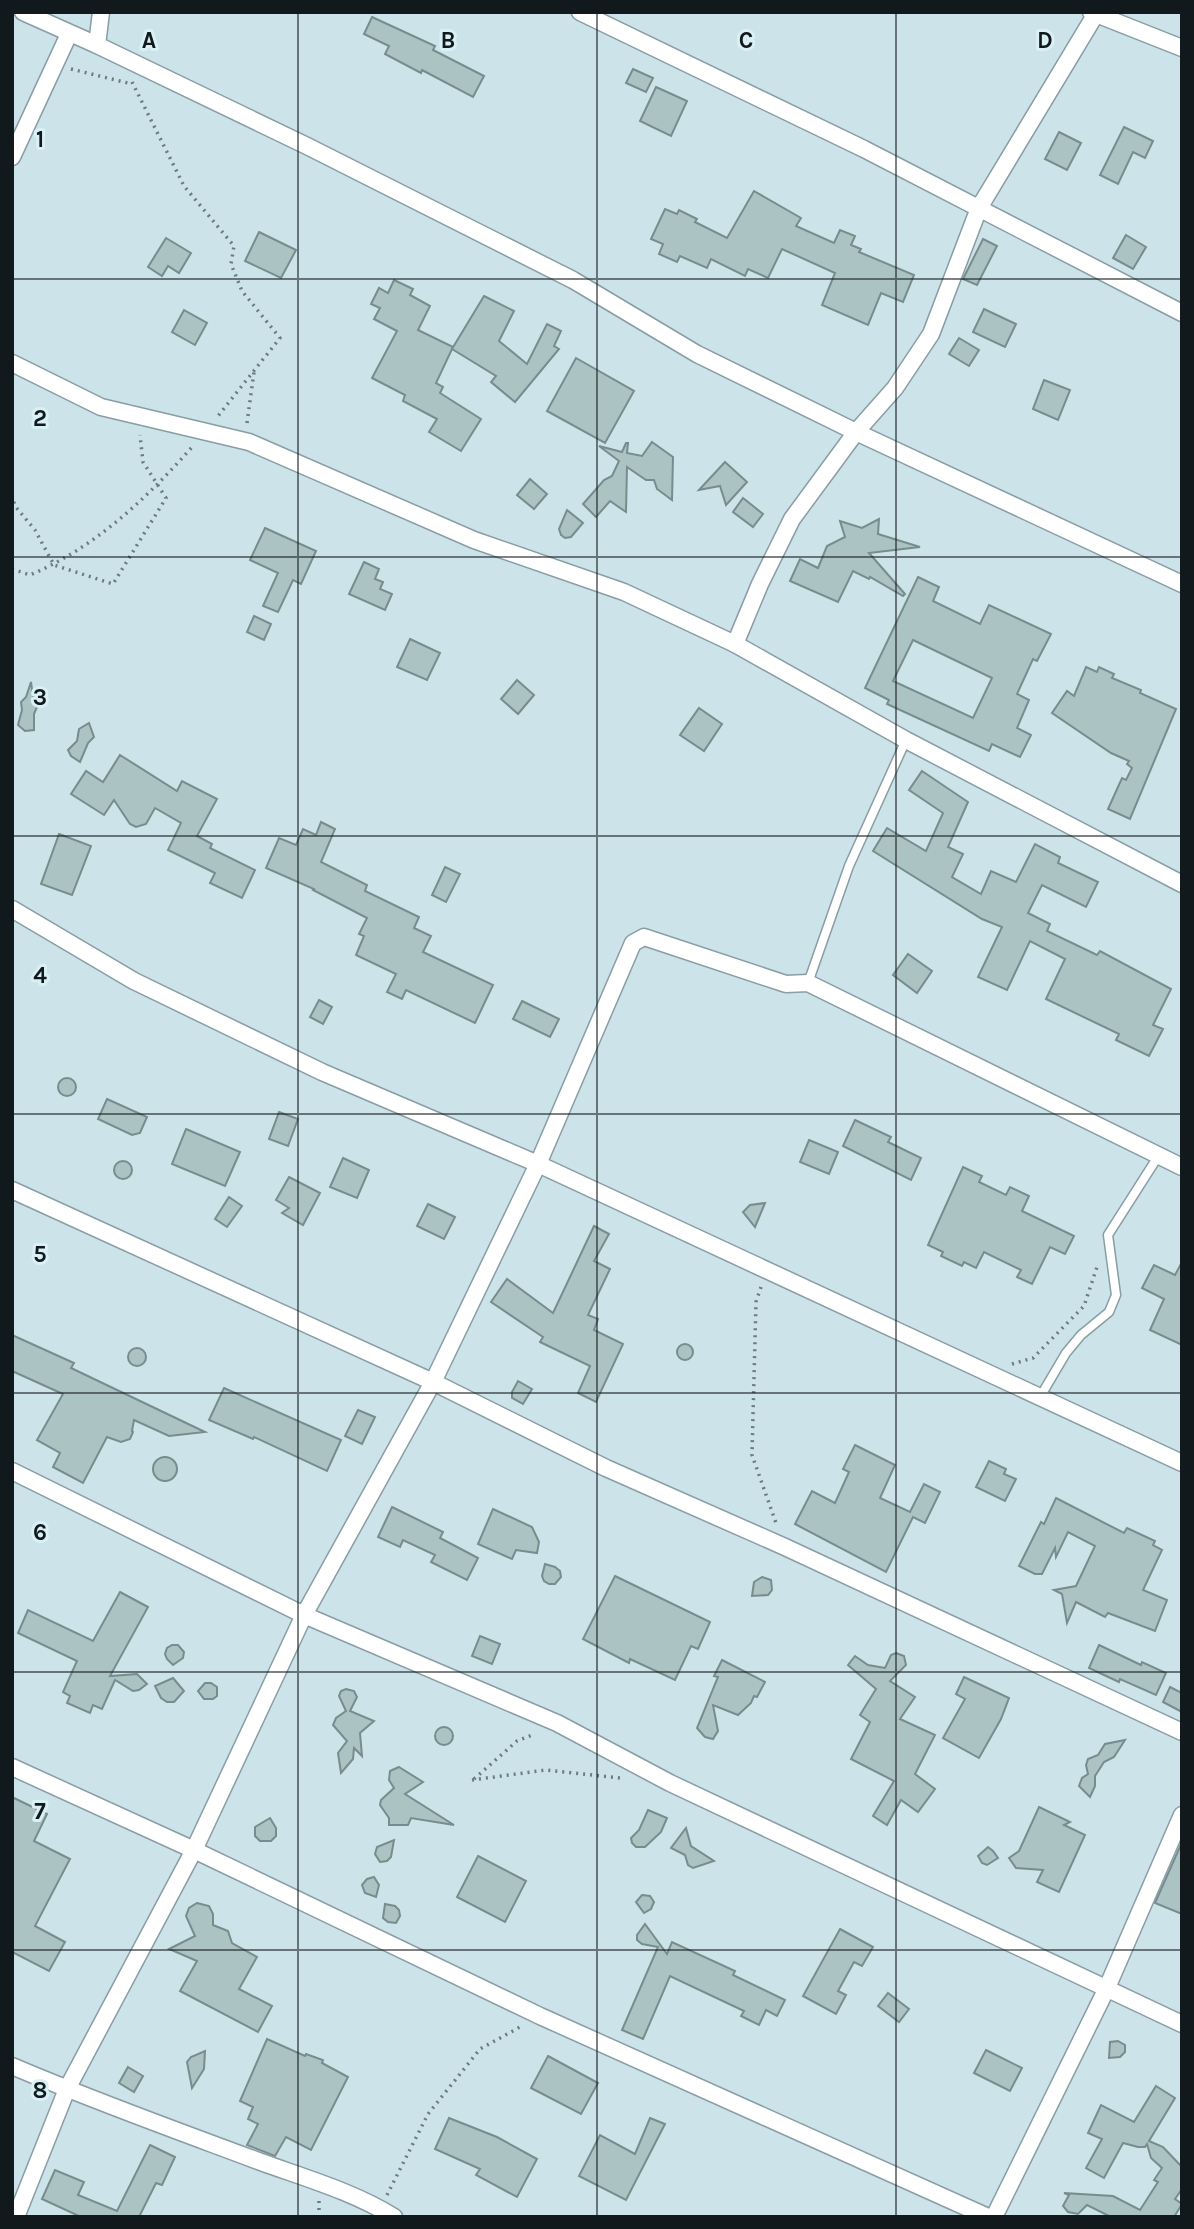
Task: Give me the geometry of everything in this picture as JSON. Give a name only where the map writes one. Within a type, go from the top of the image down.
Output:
[{"type":"street","points":[[23,12],[307,146],[573,280],[697,354],[856,432],[1182,584]]},
{"type":"street","points":[[97,45],[101,12]]},
{"type":"street","points":[[580,12],[864,149],[1182,313]]},
{"type":"street","points":[[735,644],[760,584],[792,519],[856,432],[895,388],[931,334],[979,208],[1095,13],[1182,48]]},
{"type":"street","points":[[12,157],[69,34]]},
{"type":"street","points":[[12,363],[101,407],[245,440],[474,540],[624,592],[735,644],[906,740],[1182,884]]},
{"type":"street","points":[[12,909],[134,981],[296,1060],[538,1164],[1182,1464]]},
{"type":"street","points":[[16,2217],[67,2089],[194,1850],[304,1615],[433,1382],[538,1164],[633,943],[643,937],[786,984],[808,983],[1182,1167]]},
{"type":"street","points":[[12,1190],[433,1382],[606,1468],[785,1547],[1182,1732]]},
{"type":"street","points":[[12,1471],[304,1615],[557,1723],[670,1783],[1182,2024]]},
{"type":"street","points":[[12,1767],[194,1850],[540,2015],[988,2217]]},
{"type":"street","points":[[994,2217],[1106,1990],[1182,1815]]},
{"type":"street","points":[[12,2066],[387,2212]]},
{"type":"lane","points":[[808,983],[849,866],[906,740]]},
{"type":"lane","points":[[1040,1397],[1066,1353],[1081,1335],[1109,1312],[1116,1294],[1108,1235],[1159,1155]]},
{"type":"path","points":[[55,64],[134,84]]},
{"type":"path","points":[[12,569],[30,575],[54,565],[95,540],[158,486],[280,338],[242,291],[231,264],[234,246],[184,186],[134,84],[125,74]]},
{"type":"path","points":[[245,440],[254,370]]},
{"type":"path","points":[[12,495],[15,506],[35,530],[54,565],[113,584],[166,498],[143,462],[137,415]]},
{"type":"path","points":[[985,1371],[1033,1358],[1084,1306],[1108,1235]]},
{"type":"path","points":[[766,1268],[756,1302],[751,1455],[785,1547]]},
{"type":"path","points":[[557,1723],[517,1741],[472,1780],[546,1770],[629,1779]]},
{"type":"path","points":[[387,2212],[428,2114],[480,2049],[540,2015]]},
{"type":"building","points":[[372,17],[435,46],[433,50],[484,76],[473,97],[385,54],[389,46],[364,34]]},
{"type":"building","points":[[633,69],[653,78],[646,92],[626,83]]},
{"type":"building","points":[[656,87],[687,101],[671,136],[640,121]]},
{"type":"building","points":[[1124,127],[1153,141],[1145,158],[1133,152],[1118,184],[1100,175]]},
{"type":"building","points":[[1059,132],[1081,143],[1067,170],[1045,159]]},
{"type":"building","points":[[754,191],[801,218],[796,226],[834,243],[840,230],[855,236],[851,245],[861,249],[859,252],[914,275],[903,302],[881,293],[868,325],[822,305],[835,273],[782,249],[768,278],[748,269],[745,276],[711,259],[707,268],[680,256],[677,262],[659,254],[663,244],[651,239],[665,209],[677,214],[679,210],[697,219],[695,222],[727,238]]},
{"type":"building","points":[[259,232],[296,250],[281,278],[245,261]]},
{"type":"building","points":[[1126,235],[1146,247],[1133,269],[1113,258]]},
{"type":"building","points":[[166,238],[191,253],[179,273],[168,266],[162,276],[148,267]]},
{"type":"building","points":[[983,239],[997,246],[977,285],[963,279]]},
{"type":"building","points":[[394,280],[413,289],[410,295],[430,306],[418,330],[453,347],[436,383],[443,387],[440,393],[481,419],[461,451],[429,432],[437,419],[403,401],[405,395],[372,378],[397,331],[374,319],[380,308],[371,304],[379,288],[388,293]]},
{"type":"building","points":[[484,296],[514,311],[499,341],[527,364],[547,324],[561,331],[554,346],[559,349],[515,402],[491,382],[496,376],[452,349]]},
{"type":"building","points":[[984,309],[1016,324],[1005,347],[973,332]]},
{"type":"building","points":[[184,310],[207,323],[195,345],[172,332]]},
{"type":"building","points":[[959,338],[979,350],[969,366],[949,354]]},
{"type":"building","points":[[576,358],[634,391],[605,443],[547,411]]},
{"type":"building","points":[[1044,380],[1070,390],[1058,420],[1033,409]]},
{"type":"building","points":[[652,442],[673,457],[672,500],[657,489],[654,480],[646,480],[627,467],[626,512],[610,501],[596,517],[583,504],[604,480],[612,476],[619,461],[599,446],[622,452],[628,443],[627,453],[642,456]]},
{"type":"building","points":[[725,462],[747,482],[726,505],[720,486],[699,490]]},
{"type":"building","points":[[530,479],[547,494],[534,509],[517,495]]},
{"type":"building","points":[[743,498],[763,514],[753,527],[733,512]]},
{"type":"building","points":[[567,510],[583,523],[571,537],[565,538],[559,529]]},
{"type":"building","points":[[879,519],[878,534],[920,547],[869,553],[905,594],[903,596],[870,577],[869,579],[853,571],[838,602],[790,581],[800,559],[818,568],[827,546],[845,537],[840,521],[862,528]]},
{"type":"building","points":[[265,528],[316,551],[301,584],[293,580],[278,612],[263,606],[278,573],[250,560]]},
{"type":"building","points":[[364,562],[379,569],[375,579],[383,582],[380,589],[392,594],[385,610],[349,594]]},
{"type":"building","points":[[918,577],[939,587],[933,601],[980,624],[989,605],[1051,634],[1037,661],[1033,659],[1017,694],[1029,700],[1017,728],[1031,735],[1020,757],[992,744],[989,751],[887,704],[889,700],[865,688]],"holes":[[[913,640],[992,678],[973,718],[893,681]]]},
{"type":"building","points":[[254,616],[271,624],[264,640],[247,632]]},
{"type":"building","points":[[410,639],[440,653],[427,680],[397,667]]},
{"type":"building","points":[[1086,667],[1097,672],[1099,667],[1114,674],[1112,678],[1176,709],[1130,819],[1108,809],[1122,778],[1126,780],[1132,768],[1127,764],[1129,761],[1111,753],[1052,713],[1067,691],[1074,696]]},
{"type":"building","points":[[517,680],[534,695],[518,714],[501,699]]},
{"type":"building","points":[[31,682],[33,697],[37,697],[37,707],[34,730],[25,731],[18,725],[21,702],[26,697]]},
{"type":"building","points":[[699,708],[722,724],[704,751],[680,735]]},
{"type":"building","points":[[89,723],[94,737],[88,743],[80,762],[71,756],[68,750],[77,741],[79,729]]},
{"type":"building","points":[[120,755],[177,791],[182,781],[217,799],[197,836],[212,844],[210,848],[255,870],[242,898],[210,883],[215,873],[168,850],[181,823],[155,808],[146,824],[136,827],[130,824],[114,800],[104,815],[71,794],[86,771],[103,782]]},
{"type":"building","points":[[922,771],[968,802],[948,847],[963,854],[952,877],[981,894],[991,871],[1016,882],[1035,844],[1060,857],[1058,863],[1098,882],[1086,907],[1042,885],[1028,913],[1050,924],[1047,931],[1097,955],[1100,951],[1171,989],[1153,1025],[1163,1029],[1149,1056],[1116,1040],[1119,1034],[1046,999],[1065,959],[1030,941],[1007,990],[978,977],[1002,927],[982,919],[873,851],[887,828],[926,851],[943,813],[909,790]]},
{"type":"building","points":[[321,822],[335,829],[321,862],[367,885],[365,891],[419,917],[414,928],[431,936],[423,952],[493,985],[475,1023],[406,990],[402,999],[387,992],[396,974],[356,955],[364,936],[359,934],[367,918],[314,889],[266,868],[279,838],[296,845],[303,829],[316,835]]},
{"type":"building","points":[[59,834],[91,846],[72,895],[41,884]]},
{"type":"building","points":[[445,867],[460,874],[446,902],[432,895]]},
{"type":"building","points":[[908,954],[932,971],[917,993],[893,975]]},
{"type":"building","points":[[319,1000],[332,1007],[323,1024],[310,1017]]},
{"type":"building","points":[[522,1001],[559,1019],[550,1037],[513,1019]]},
{"type":"building","points":[[63,1078],[71,1078],[76,1087],[74,1094],[63,1096],[58,1091],[58,1083]]},
{"type":"building","points":[[107,1099],[147,1117],[140,1133],[132,1135],[98,1119]]},
{"type":"building","points":[[279,1112],[298,1119],[288,1146],[269,1139]]},
{"type":"building","points":[[855,1120],[891,1137],[888,1142],[921,1158],[911,1180],[843,1146]]},
{"type":"building","points":[[186,1129],[240,1152],[225,1186],[172,1164]]},
{"type":"building","points":[[809,1140],[838,1152],[829,1174],[800,1162]]},
{"type":"building","points":[[343,1158],[369,1170],[357,1198],[330,1187]]},
{"type":"building","points":[[123,1161],[129,1164],[132,1170],[129,1176],[123,1179],[117,1176],[114,1170],[117,1164]]},
{"type":"building","points":[[963,1167],[982,1176],[979,1182],[1006,1195],[1010,1187],[1029,1196],[1022,1211],[1074,1236],[1065,1254],[1050,1247],[1032,1284],[1017,1277],[1021,1270],[984,1252],[976,1268],[964,1262],[962,1266],[941,1256],[943,1252],[928,1245]]},
{"type":"building","points":[[289,1177],[320,1193],[303,1225],[282,1213],[289,1208],[276,1200]]},
{"type":"building","points":[[229,1197],[242,1206],[227,1227],[215,1219]]},
{"type":"building","points":[[765,1203],[755,1227],[743,1212],[750,1205]]},
{"type":"building","points":[[428,1204],[455,1217],[444,1239],[417,1226]]},
{"type":"building","points":[[594,1226],[609,1234],[594,1261],[610,1269],[588,1315],[598,1319],[594,1330],[623,1344],[596,1402],[578,1393],[590,1366],[540,1342],[543,1337],[491,1302],[507,1279],[553,1313]]},
{"type":"building","points":[[1182,1262],[1182,1345],[1150,1330],[1164,1299],[1142,1288],[1154,1265],[1175,1275]]},
{"type":"building","points":[[12,1335],[74,1363],[71,1368],[205,1432],[169,1436],[134,1420],[130,1439],[121,1442],[107,1437],[83,1483],[53,1467],[60,1453],[37,1440],[63,1394],[12,1371]]},
{"type":"building","points":[[682,1344],[688,1344],[693,1352],[691,1358],[682,1360],[677,1355],[677,1349]]},
{"type":"building","points":[[133,1348],[141,1348],[146,1357],[144,1364],[133,1366],[128,1361],[128,1353]]},
{"type":"building","points":[[518,1381],[532,1389],[523,1404],[512,1398]]},
{"type":"building","points":[[224,1388],[341,1440],[327,1471],[254,1437],[253,1439],[209,1420]]},
{"type":"building","points":[[358,1410],[375,1417],[362,1444],[345,1436]]},
{"type":"building","points":[[855,1445],[895,1465],[880,1498],[910,1512],[924,1484],[940,1492],[925,1523],[913,1517],[886,1572],[795,1524],[812,1491],[835,1503],[849,1472],[843,1469]]},
{"type":"building","points":[[165,1457],[176,1464],[177,1469],[170,1480],[165,1481],[154,1474],[153,1469],[160,1458]]},
{"type":"building","points":[[989,1461],[1006,1469],[1004,1474],[1016,1479],[1005,1501],[976,1487]]},
{"type":"building","points":[[1056,1498],[1124,1533],[1127,1528],[1155,1541],[1153,1545],[1162,1550],[1143,1590],[1167,1600],[1155,1631],[1108,1613],[1105,1617],[1076,1602],[1067,1623],[1062,1594],[1054,1590],[1076,1586],[1095,1546],[1068,1532],[1056,1557],[1055,1548],[1042,1574],[1035,1574],[1019,1566]]},
{"type":"building","points":[[392,1507],[443,1532],[440,1538],[478,1558],[467,1580],[431,1562],[435,1555],[403,1540],[400,1547],[378,1537]]},
{"type":"building","points":[[493,1509],[532,1527],[539,1542],[537,1553],[516,1550],[512,1559],[478,1544]]},
{"type":"building","points":[[545,1564],[560,1571],[561,1577],[555,1584],[544,1581],[542,1576]]},
{"type":"building","points":[[615,1576],[710,1622],[698,1649],[691,1646],[675,1680],[630,1659],[629,1663],[583,1639]]},
{"type":"building","points":[[762,1577],[771,1580],[772,1590],[768,1595],[752,1596],[754,1582]]},
{"type":"building","points":[[120,1592],[148,1607],[110,1676],[137,1674],[147,1684],[133,1691],[115,1680],[102,1709],[93,1705],[90,1713],[67,1703],[70,1696],[63,1692],[77,1661],[18,1633],[28,1610],[93,1641]]},
{"type":"building","points":[[480,1636],[500,1644],[492,1664],[472,1656]]},
{"type":"building","points":[[178,1645],[184,1652],[183,1658],[173,1665],[165,1654],[167,1648]]},
{"type":"building","points":[[1099,1645],[1141,1665],[1142,1662],[1166,1673],[1156,1695],[1089,1668]]},
{"type":"building","points":[[896,1653],[904,1656],[906,1665],[890,1681],[915,1697],[900,1719],[935,1735],[915,1774],[935,1789],[918,1812],[901,1800],[887,1825],[873,1816],[894,1781],[851,1759],[870,1722],[860,1715],[876,1689],[848,1665],[855,1656],[868,1665],[885,1668],[891,1655]]},
{"type":"building","points":[[722,1660],[765,1682],[757,1697],[754,1696],[751,1703],[738,1715],[713,1705],[718,1731],[713,1739],[705,1737],[697,1728],[718,1677],[714,1676]]},
{"type":"building","points":[[964,1677],[1009,1698],[1001,1719],[979,1758],[943,1738],[965,1699],[956,1694]]},
{"type":"building","points":[[173,1678],[184,1691],[174,1702],[167,1702],[161,1698],[155,1686]]},
{"type":"building","points":[[205,1683],[217,1687],[217,1696],[213,1699],[204,1699],[198,1691]]},
{"type":"building","points":[[1170,1687],[1182,1693],[1182,1712],[1163,1702]]},
{"type":"building","points":[[341,1691],[354,1691],[357,1697],[350,1711],[374,1721],[360,1733],[362,1756],[354,1748],[353,1759],[341,1773],[338,1753],[347,1741],[333,1725],[336,1718],[346,1711],[339,1696]]},
{"type":"building","points":[[444,1727],[450,1730],[453,1736],[450,1742],[444,1745],[438,1742],[435,1736],[438,1730]]},
{"type":"building","points":[[1125,1740],[1114,1757],[1104,1762],[1095,1776],[1095,1786],[1090,1797],[1079,1786],[1082,1778],[1088,1774],[1088,1759],[1098,1755],[1105,1744]]},
{"type":"building","points":[[399,1767],[423,1782],[405,1794],[454,1825],[411,1818],[408,1825],[389,1825],[389,1818],[380,1805],[381,1800],[394,1788],[389,1780],[390,1771]]},
{"type":"building","points":[[12,1797],[47,1814],[34,1841],[70,1859],[35,1926],[65,1942],[49,1971],[12,1952]]},
{"type":"building","points":[[1039,1807],[1070,1822],[1064,1825],[1085,1835],[1059,1892],[1037,1882],[1043,1870],[1016,1868],[1009,1858],[1019,1851]]},
{"type":"building","points":[[648,1810],[667,1818],[661,1832],[645,1847],[636,1847],[631,1838],[639,1830]]},
{"type":"building","points":[[270,1818],[276,1828],[276,1836],[271,1841],[260,1841],[255,1836],[255,1827]]},
{"type":"building","points":[[686,1828],[691,1846],[714,1861],[693,1868],[688,1865],[685,1855],[671,1848]]},
{"type":"building","points":[[394,1840],[391,1857],[380,1862],[375,1854],[377,1847]]},
{"type":"building","points":[[1182,1842],[1182,1914],[1155,1903]]},
{"type":"building","points":[[988,1847],[998,1858],[987,1865],[982,1863],[978,1856]]},
{"type":"building","points":[[478,1856],[526,1881],[505,1922],[457,1897]]},
{"type":"building","points":[[374,1877],[379,1885],[376,1897],[365,1893],[362,1885],[367,1879]]},
{"type":"building","points":[[642,1895],[650,1896],[654,1902],[651,1909],[644,1913],[636,1902]]},
{"type":"building","points":[[197,1903],[209,1906],[213,1914],[213,1925],[228,1931],[232,1943],[257,1957],[239,1989],[272,2006],[258,2032],[180,1991],[197,1961],[169,1949],[195,1936],[186,1916],[189,1908]]},
{"type":"building","points":[[385,1904],[395,1906],[399,1910],[400,1916],[396,1923],[383,1918]]},
{"type":"building","points":[[645,1924],[667,1954],[672,1942],[735,1971],[733,1975],[785,2000],[777,2016],[766,2010],[759,2025],[741,2016],[744,2011],[670,1976],[643,2039],[622,2030],[658,1947],[642,1944],[637,1940],[637,1935]]},
{"type":"building","points":[[840,1929],[873,1947],[862,1966],[854,1962],[838,1991],[846,1995],[836,2014],[803,1996]]},
{"type":"building","points":[[888,1993],[909,2009],[899,2022],[878,2006]]},
{"type":"building","points":[[267,2039],[305,2056],[306,2054],[323,2060],[322,2063],[348,2077],[311,2150],[286,2137],[275,2156],[247,2145],[258,2124],[248,2119],[253,2107],[240,2101]]},
{"type":"building","points":[[1118,2041],[1125,2045],[1125,2052],[1120,2057],[1109,2058],[1110,2042]]},
{"type":"building","points":[[986,2050],[1022,2068],[1010,2091],[974,2073]]},
{"type":"building","points":[[205,2051],[204,2069],[192,2088],[187,2062],[191,2057]]},
{"type":"building","points":[[548,2056],[598,2083],[581,2114],[531,2088]]},
{"type":"building","points":[[128,2067],[143,2076],[134,2092],[119,2083]]},
{"type":"building","points":[[1156,2086],[1175,2098],[1149,2141],[1163,2147],[1182,2167],[1182,2189],[1175,2199],[1182,2204],[1174,2217],[1111,2217],[1087,2205],[1078,2214],[1068,2212],[1063,2206],[1069,2195],[1064,2193],[1113,2196],[1140,2210],[1158,2182],[1154,2180],[1162,2168],[1151,2158],[1147,2144],[1145,2147],[1138,2147],[1123,2143],[1104,2178],[1086,2168],[1102,2139],[1088,2133],[1101,2105],[1134,2122]]},
{"type":"building","points":[[449,2118],[497,2137],[537,2159],[517,2197],[476,2175],[480,2169],[435,2149]]},
{"type":"building","points":[[650,2118],[665,2124],[626,2200],[579,2176],[600,2135],[635,2154]]},
{"type":"building","points":[[150,2145],[175,2157],[162,2185],[156,2183],[139,2217],[81,2217],[42,2199],[55,2170],[84,2182],[78,2195],[117,2211]]}]
